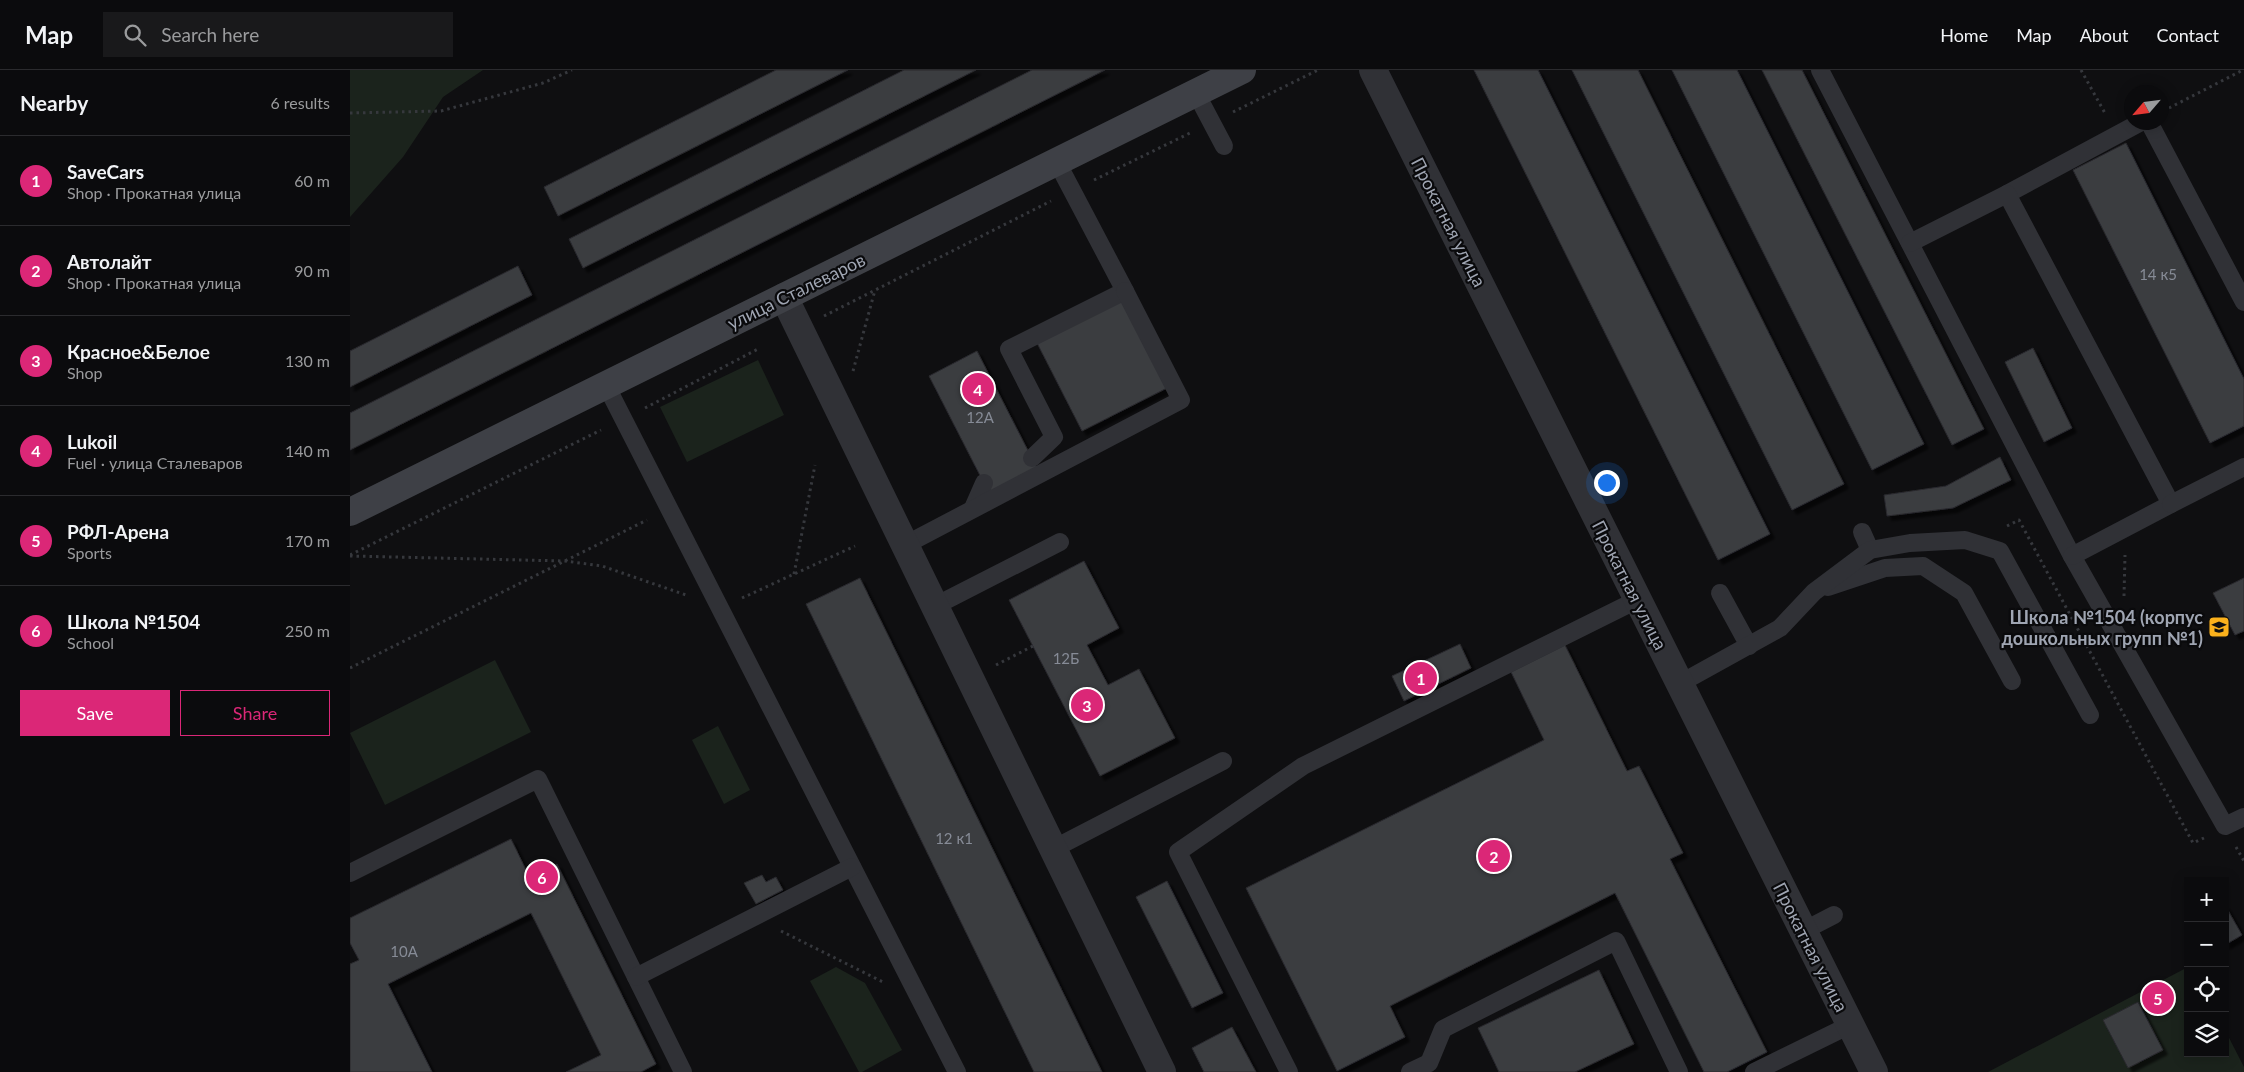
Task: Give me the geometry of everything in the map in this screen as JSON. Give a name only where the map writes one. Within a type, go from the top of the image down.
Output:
[{"type":"main road","name":"улица Сталеваров","points":[[350,512],[1242,70]]},
{"type":"street","name":"Прокатная улица","points":[[1373,70],[1874,1072]]},
{"type":"street","points":[[784,297],[1162,1072]]},
{"type":"lane","points":[[1820,70],[1910,243],[2004,437],[2225,826],[2244,817]]},
{"type":"lane","points":[[1196,93],[1224,146]]},
{"type":"lane","points":[[1910,243],[2127,130]]},
{"type":"lane","points":[[2154,130],[2244,302]]},
{"type":"lane","points":[[905,545],[1181,400],[1057,162]]},
{"type":"lane","points":[[2007,194],[2171,504]]},
{"type":"lane","points":[[1032,458],[1054,437],[1009,349],[1125,291]]},
{"type":"lane","points":[[606,385],[958,1072]]},
{"type":"lane","points":[[2072,556],[2244,467]]},
{"type":"lane","points":[[973,508],[984,483]]},
{"type":"lane","points":[[1862,532],[1870,550]]},
{"type":"lane","points":[[1680,684],[1780,628],[1814,592],[1870,550],[1910,543],[1965,540],[2000,551],[2090,715]]},
{"type":"lane","points":[[935,606],[1060,542]]},
{"type":"lane","points":[[1814,592],[1885,568],[1923,566],[1964,593],[2012,681]]},
{"type":"lane","points":[[1720,593],[1749,646]]},
{"type":"lane","points":[[1290,1072],[1178,852],[1303,766],[1638,600]]},
{"type":"lane","points":[[1053,849],[1223,761]]},
{"type":"lane","points":[[350,873],[538,779],[683,1072]]},
{"type":"lane","points":[[636,977],[852,867]]},
{"type":"lane","points":[[1803,931],[1834,915]]},
{"type":"lane","points":[[1410,1072],[1429,1063],[1444,1029],[1616,941],[1679,1072]]},
{"type":"lane","points":[[1754,1072],[1850,1025]]},
{"type":"path","points":[[350,113],[441,111],[543,83],[572,70]]},
{"type":"path","points":[[2081,70],[2117,136]]},
{"type":"path","points":[[2169,108],[2243,70]]},
{"type":"path","points":[[851,379],[875,290]]},
{"type":"path","points":[[350,555],[623,419],[758,349]]},
{"type":"path","points":[[794,574],[815,465]]},
{"type":"path","points":[[350,668],[669,509]]},
{"type":"path","points":[[1975,543],[2019,520],[2193,844],[2225,826]]},
{"type":"path","points":[[2124,597],[2125,528]]},
{"type":"path","points":[[350,555],[565,561]]},
{"type":"path","points":[[994,666],[1033,646]]},
{"type":"path","points":[[754,917],[922,1002]]},
{"type":"shaded area","points":[[350,70],[483,70],[443,97],[403,157],[350,217]]},
{"type":"shaded area","points":[[758,360],[784,415],[687,462],[660,407]]},
{"type":"shaded area","points":[[495,660],[531,732],[385,805],[350,733]]},
{"type":"shaded area","points":[[718,726],[750,790],[724,804],[692,740]]},
{"type":"shaded area","points":[[836,967],[865,983],[902,1050],[862,1072],[859,1072],[810,981]]},
{"type":"shaded area","points":[[2184,969],[2184,1057],[2229,1057],[2229,1038],[2244,1067],[2244,1072],[1988,1072]]},
{"type":"building","points":[[776,70],[848,70],[558,216],[544,187]]},
{"type":"building","points":[[904,70],[976,70],[583,268],[569,239]]},
{"type":"building","points":[[1032,70],[1105,70],[350,450],[350,413]]},
{"type":"building","points":[[1474,70],[1538,70],[1770,534],[1718,560]]},
{"type":"building","points":[[1572,70],[1638,70],[1844,484],[1792,510]]},
{"type":"building","points":[[1672,70],[1737,70],[1924,444],[1872,470]]},
{"type":"building","points":[[1762,70],[1802,70],[1984,429],[1952,445]]},
{"type":"building","points":[[2126,143],[2244,379],[2244,426],[2210,443],[2073,170]]},
{"type":"building","points":[[518,266],[532,295],[350,387],[350,351]]},
{"type":"building","points":[[1124,297],[1169,387],[1082,431],[1036,341]]},
{"type":"building","points":[[2033,348],[2072,428],[2044,442],[2005,362]]},
{"type":"building","points":[[977,351],[1038,470],[989,493],[929,376]]},
{"type":"building","points":[[2000,457],[2011,480],[1953,508],[1887,516],[1884,495],[1946,486]]},
{"type":"building","points":[[1084,561],[1119,628],[1087,645],[1108,685],[1139,669],[1175,738],[1100,776],[1009,600]]},
{"type":"building","points":[[860,578],[1102,1072],[1034,1072],[806,604]]},
{"type":"building","points":[[2244,578],[2244,631],[2235,635],[2213,593]]},
{"type":"building","points":[[1460,644],[1471,668],[1404,701],[1392,676]]},
{"type":"building","points":[[1565,645],[1627,771],[1639,766],[1683,853],[1670,859],[1767,1052],[1727,1072],[1704,1072],[1615,893],[1390,1006],[1405,1037],[1337,1071],[1246,888],[1544,740],[1511,672]]},
{"type":"building","points":[[511,839],[530,878],[557,864],[656,1064],[641,1072],[566,1072],[601,1055],[531,913],[388,984],[432,1072],[350,1072],[350,964],[359,960],[350,943],[350,918]]},
{"type":"building","points":[[762,875],[766,882],[776,877],[783,890],[756,904],[744,883]]},
{"type":"building","points":[[1167,881],[1223,993],[1192,1008],[1136,897]]},
{"type":"building","points":[[2229,912],[2242,935],[2229,943]]},
{"type":"building","points":[[1599,970],[1634,1044],[1575,1072],[1499,1072],[1478,1028]]},
{"type":"building","points":[[2138,1002],[2163,1050],[2128,1068],[2103,1020]]},
{"type":"building","points":[[1232,1027],[1256,1072],[1204,1072],[1192,1048]]},
{"type":"place","name":"Lukoil","points":[[978,389]]},
{"type":"place","name":"Школа №1504 (корпус дошкольных групп №1)","points":[[2219,627]]},
{"type":"place","name":"SaveCars","points":[[1421,678]]},
{"type":"place","name":"Красное&Белое","points":[[1087,705]]},
{"type":"place","name":"Автолайт","points":[[1494,856]]},
{"type":"place","name":"Школа №1504","points":[[542,877]]},
{"type":"place","name":"РФЛ-Арена","points":[[2158,998]]}]
